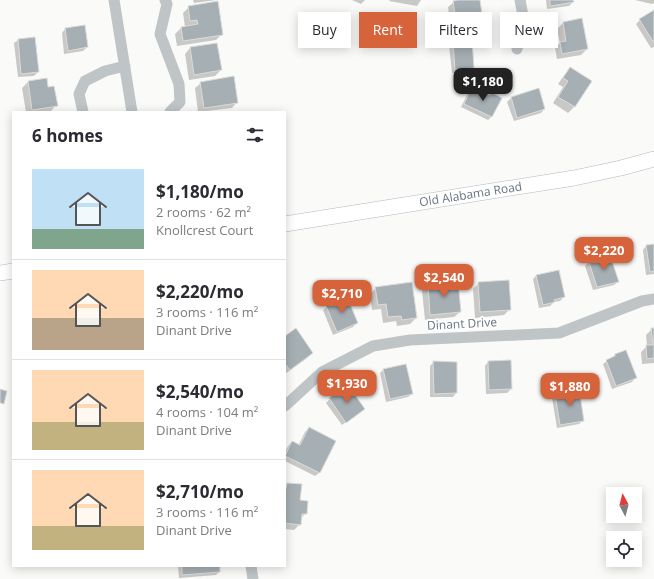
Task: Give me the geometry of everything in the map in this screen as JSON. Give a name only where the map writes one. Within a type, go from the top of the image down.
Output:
[{"type":"main road","name":"Old Alabama Road","points":[[286,224],[574,178],[654,159]]},
{"type":"main road","points":[[0,273],[12,271]]},
{"type":"street","points":[[114,0],[132,111]]},
{"type":"street","points":[[166,0],[168,4],[160,34],[179,84],[180,102],[171,111]]},
{"type":"street","points":[[517,49],[524,21],[520,0]]},
{"type":"street","points":[[83,111],[78,94],[85,81],[105,71],[125,66]]},
{"type":"street","name":"Dinant Drive","points":[[286,404],[322,372],[373,346],[410,340],[559,333],[642,301],[654,299]]},
{"type":"street","points":[[251,567],[253,579]]},
{"type":"building","points":[[480,0],[482,12],[455,12],[453,1]]},
{"type":"building","points":[[550,0],[573,0],[574,2],[550,6]]},
{"type":"building","points":[[218,1],[223,35],[183,41],[181,27],[198,24],[197,20],[190,21],[188,6]]},
{"type":"building","points":[[654,10],[654,43],[639,19]]},
{"type":"building","points":[[582,18],[588,49],[562,54],[560,42],[566,41],[563,22]]},
{"type":"building","points":[[85,25],[88,47],[68,51],[65,28]]},
{"type":"building","points":[[35,37],[39,72],[21,74],[18,39]]},
{"type":"building","points":[[217,43],[222,70],[194,75],[190,47]]},
{"type":"building","points":[[454,48],[473,48],[474,68],[455,70]]},
{"type":"building","points":[[570,67],[592,81],[575,107],[558,97],[568,81],[563,78]]},
{"type":"building","points":[[234,76],[238,103],[204,108],[200,82]]},
{"type":"building","points":[[47,78],[48,87],[54,86],[58,106],[32,110],[28,81]]},
{"type":"building","points":[[472,87],[490,95],[491,92],[502,98],[492,117],[464,104]]},
{"type":"building","points":[[539,88],[545,109],[517,118],[511,97]]},
{"type":"building","points":[[654,244],[654,271],[650,272],[646,245]]},
{"type":"building","points":[[610,255],[619,282],[597,287],[589,262]]},
{"type":"building","points":[[559,270],[565,297],[554,300],[555,302],[543,305],[536,275]]},
{"type":"building","points":[[509,280],[511,310],[480,312],[478,282]]},
{"type":"building","points":[[458,281],[461,312],[430,315],[428,284]]},
{"type":"building","points":[[412,282],[417,318],[402,320],[401,316],[388,317],[386,304],[378,305],[375,287]]},
{"type":"building","points":[[347,297],[358,323],[337,332],[326,306]]},
{"type":"building","points":[[296,328],[313,353],[290,370],[286,365],[286,335]]},
{"type":"building","points":[[651,328],[654,328],[654,358],[647,359],[646,345],[653,345]]},
{"type":"building","points":[[626,350],[637,378],[616,386],[606,360],[615,356],[615,354]]},
{"type":"building","points":[[511,360],[512,389],[489,390],[488,361]]},
{"type":"building","points":[[433,361],[457,362],[457,393],[434,394]]},
{"type":"building","points":[[406,364],[413,394],[390,399],[383,369]]},
{"type":"building","points":[[348,385],[365,409],[346,423],[329,398]]},
{"type":"building","points":[[579,388],[584,421],[560,425],[555,394],[567,392],[566,390]]},
{"type":"building","points":[[0,389],[7,391],[4,404],[0,403]]},
{"type":"building","points":[[309,427],[336,441],[320,473],[286,456],[292,441],[300,445]]},
{"type":"building","points":[[287,483],[302,484],[300,500],[308,501],[307,514],[302,514],[301,525],[286,523]]},
{"type":"building","points":[[182,567],[220,567],[220,572],[182,575]]}]
